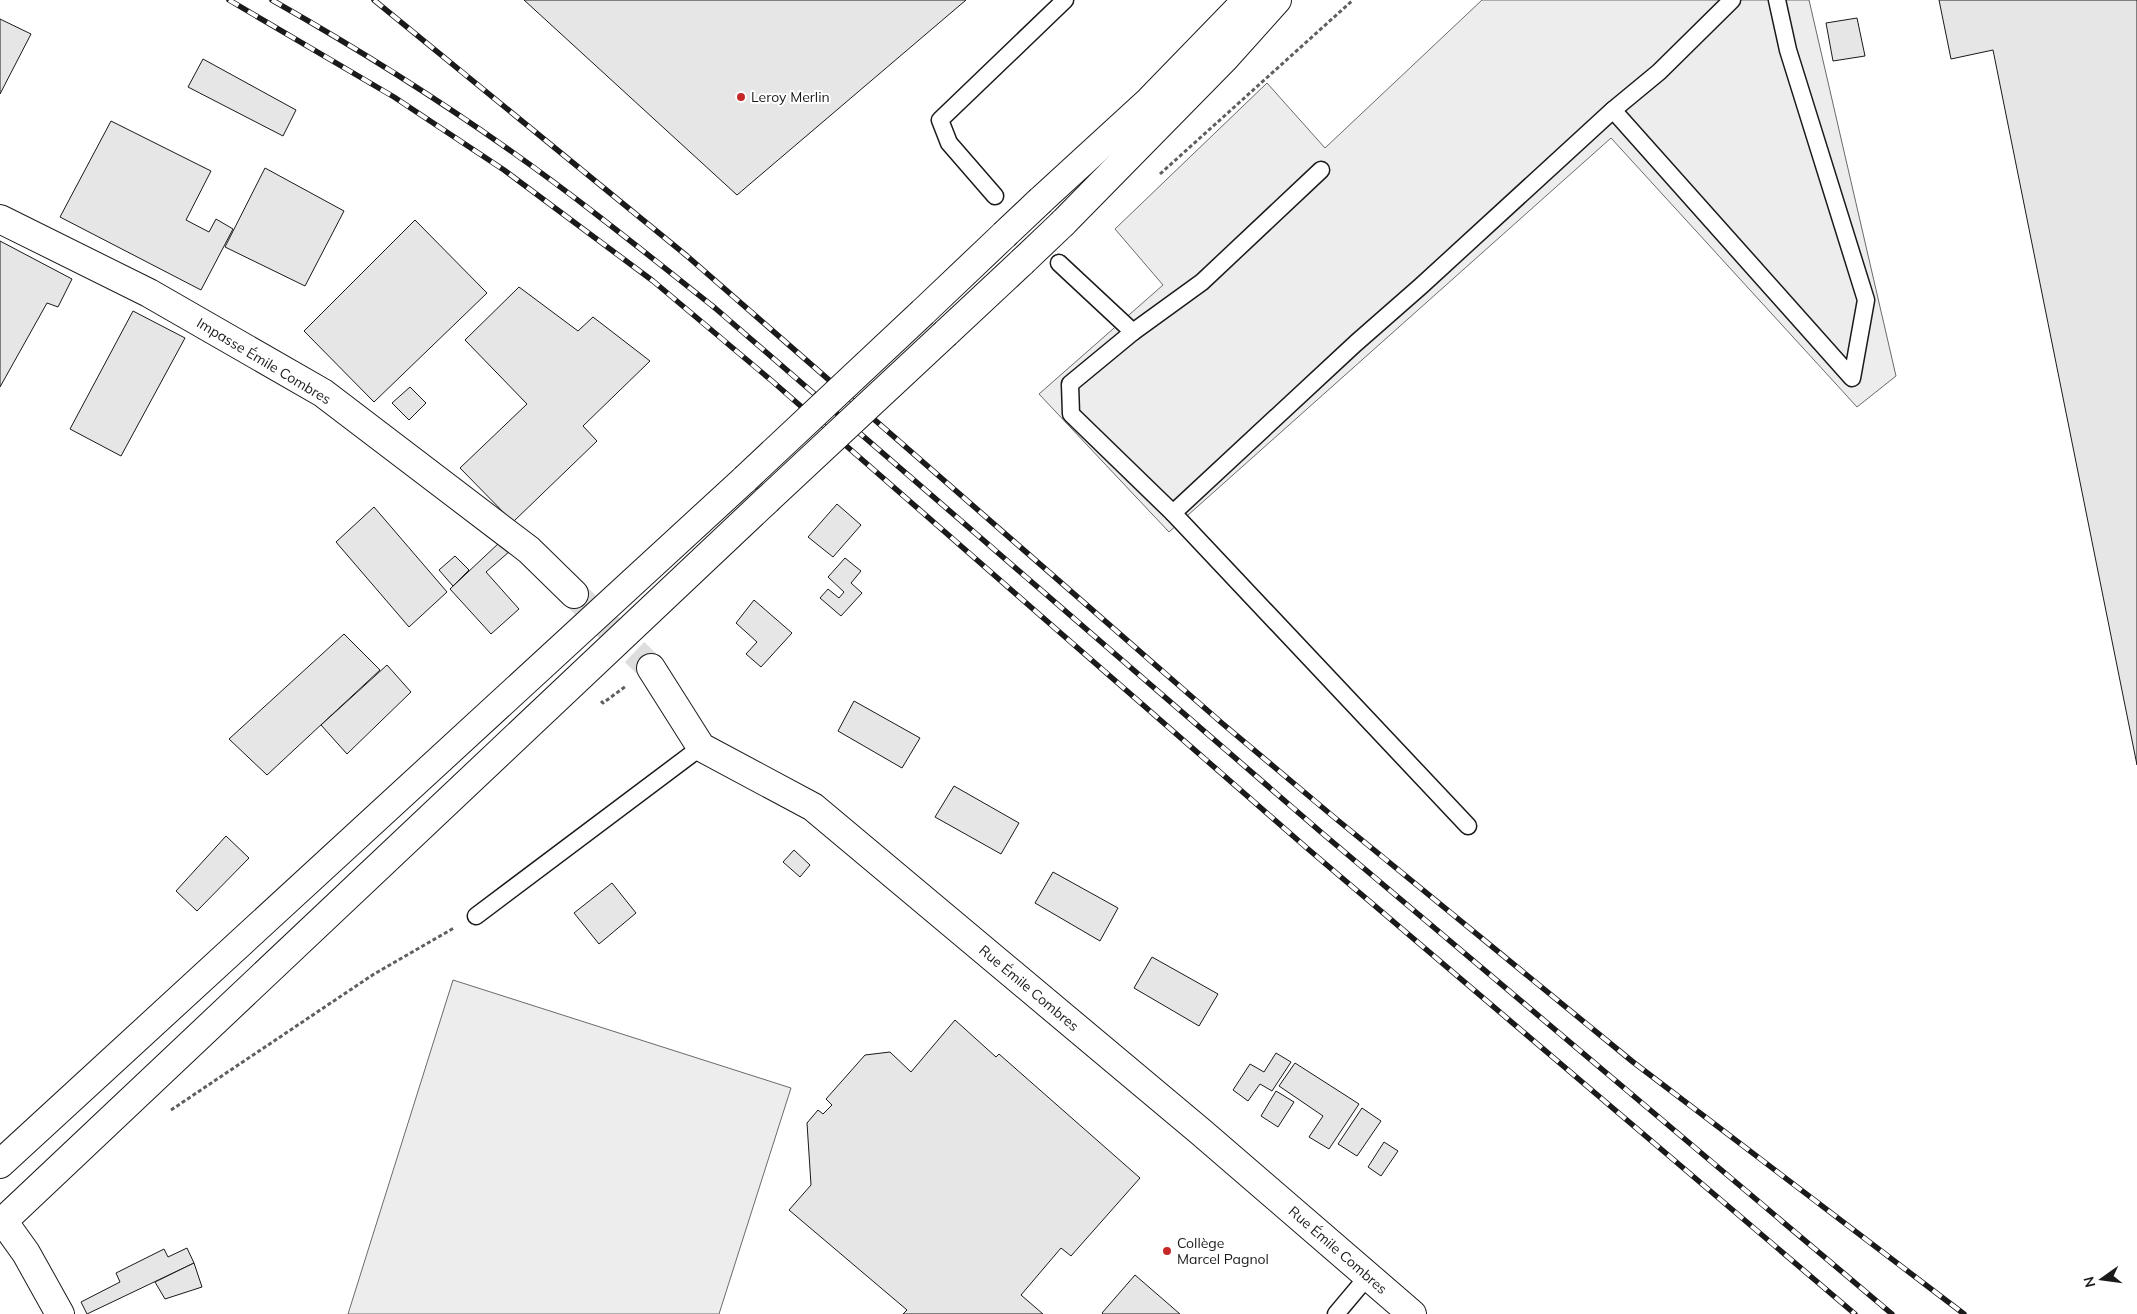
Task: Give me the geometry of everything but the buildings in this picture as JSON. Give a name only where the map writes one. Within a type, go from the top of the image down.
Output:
[{"type":"street","points":[[0,1164],[745,479],[1149,100],[1247,0]]},
{"type":"street","points":[[60,1314],[26,1253],[2,1223],[1063,223],[1225,58],[1277,0]]},
{"type":"street","name":"Impasse Émile Combres","points":[[0,219],[149,293],[323,393],[529,550],[574,594]]},
{"type":"street","name":"Rue Émile Combres","points":[[651,668],[701,747],[814,807],[1412,1314]]},
{"type":"lane","points":[[995,196],[949,143],[940,120],[1065,0]]},
{"type":"lane","points":[[1173,513],[1356,342],[1421,286],[1613,110],[1659,72],[1732,0]]},
{"type":"lane","points":[[1613,110],[1852,378],[1866,300],[1788,50],[1777,0]]},
{"type":"lane","points":[[1321,170],[1202,282],[1133,332],[1070,384],[1071,414],[1173,513],[1468,826]]},
{"type":"lane","points":[[1059,263],[1133,332]]},
{"type":"lane","points":[[476,916],[701,747]]},
{"type":"lane","points":[[1336,1314],[1368,1276]]},
{"type":"path","points":[[1152,181],[1354,0]]},
{"type":"path","points":[[596,697],[603,703],[651,668]]},
{"type":"path","points":[[168,1111],[374,974],[476,916]]},
{"type":"shaded area","points":[[1482,0],[1809,0],[1896,376],[1857,407],[1611,138],[1169,532],[1039,394],[1163,285],[1115,229],[1267,83],[1325,148]]},
{"type":"shaded area","points":[[453,980],[791,1088],[719,1314],[348,1314]]},
{"type":"tunnel","points":[[574,594],[651,668]]},
{"type":"railway","points":[[229,0],[394,97],[504,170],[653,281],[772,381],[1308,849],[1855,1314]]},
{"type":"railway","points":[[272,0],[392,72],[479,129],[587,207],[715,308],[1322,833],[1892,1314]]},
{"type":"railway","points":[[374,0],[687,256],[1223,724],[1335,818],[1633,1062],[1964,1314]]},
{"type":"place","name":"Leroy Merlin","points":[[741,97]]},
{"type":"place","name":"Collège Marcel Pagnol","points":[[1167,1251]]}]
